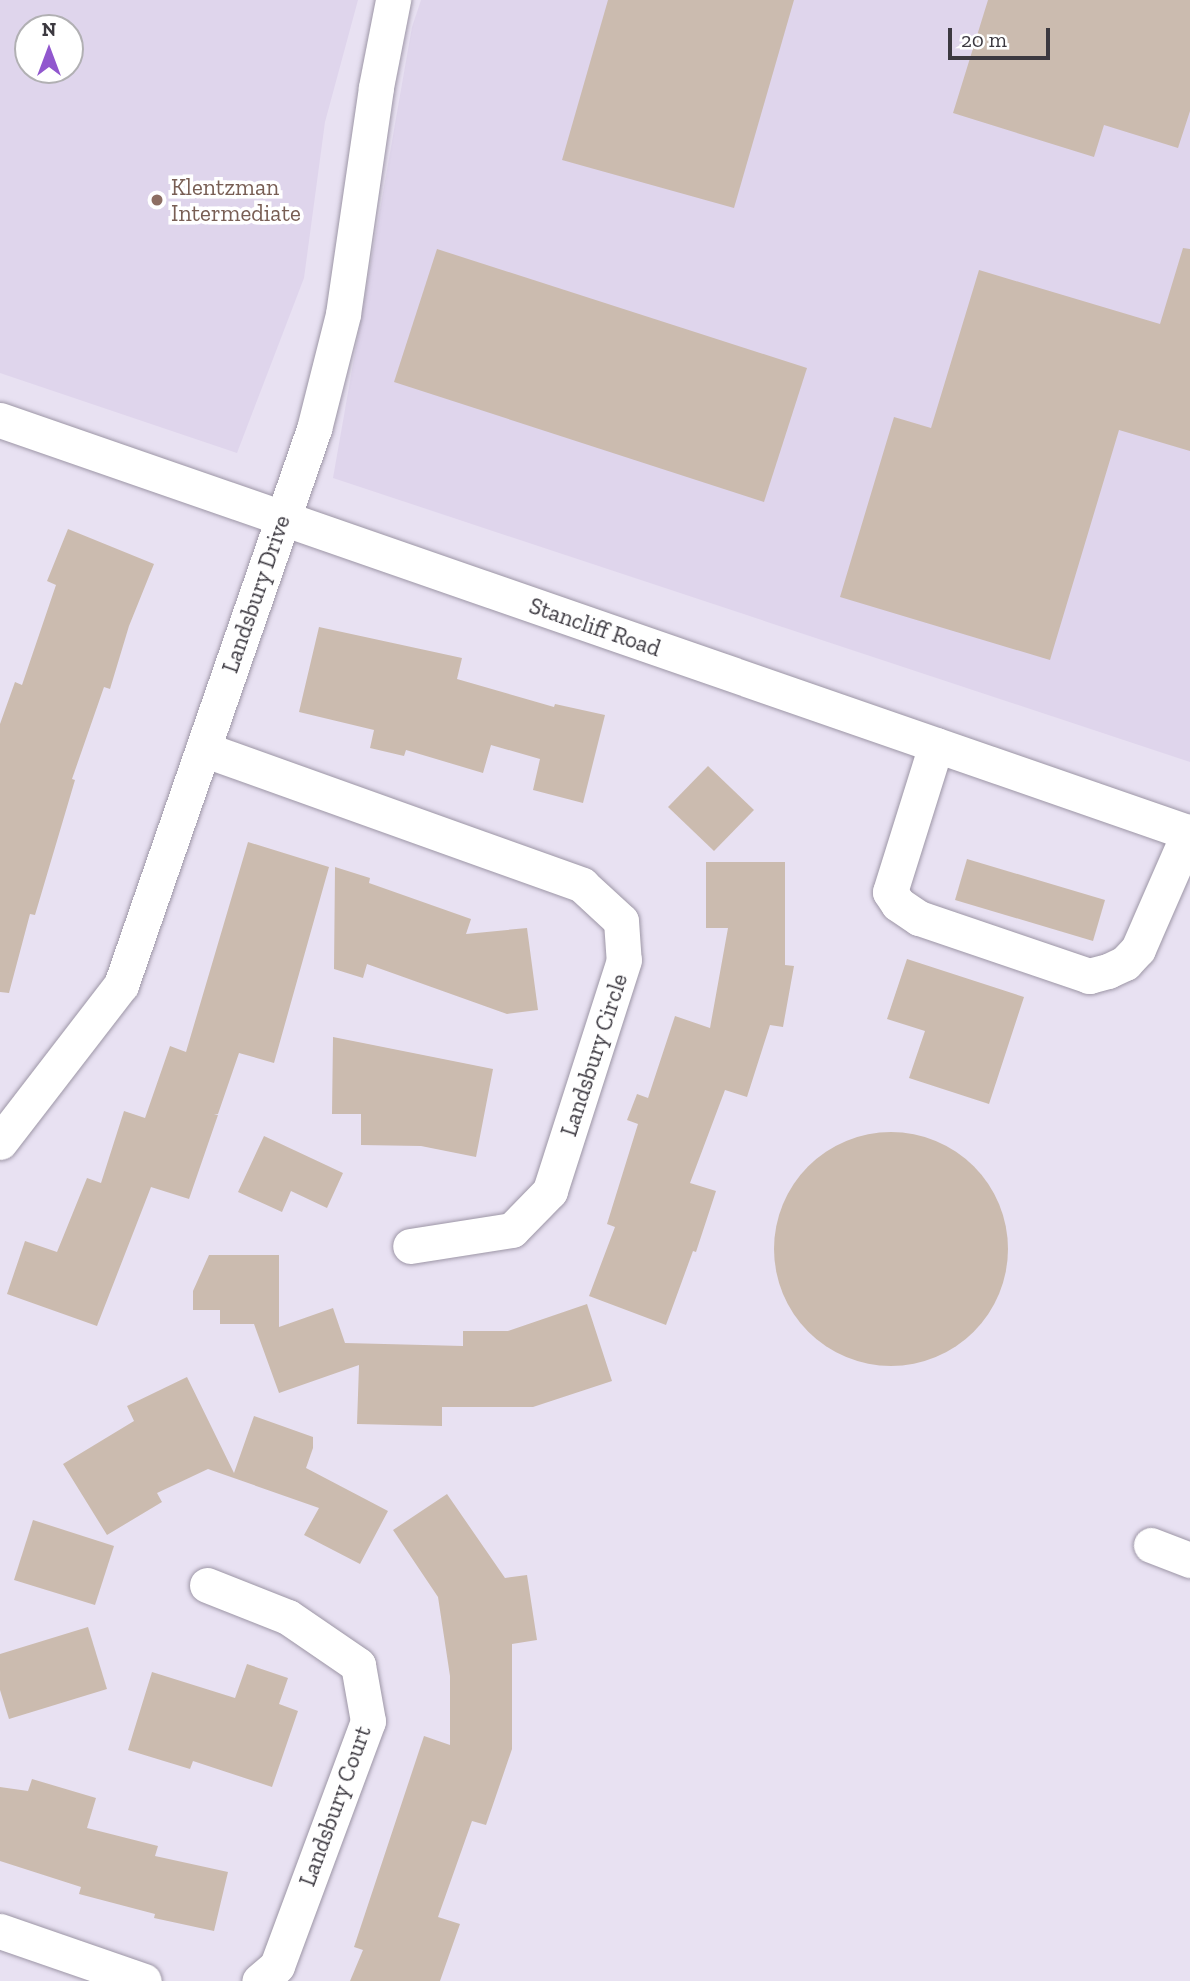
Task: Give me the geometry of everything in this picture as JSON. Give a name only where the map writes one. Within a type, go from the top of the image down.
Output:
[{"type":"street","name":"Landsbury Drive","points":[[0,1142],[121,985],[314,429],[343,314],[376,87],[393,0]]},
{"type":"street","name":"Stancliff Road","points":[[0,421],[1190,832]]},
{"type":"street","points":[[936,745],[890,892],[898,904],[932,922],[1089,976],[1125,963],[1138,949],[1190,832]]},
{"type":"street","name":"Landsbury Circle","points":[[203,749],[582,885],[621,921],[624,960],[550,1191],[512,1230],[410,1246]]},
{"type":"street","points":[[1152,1545],[1190,1560]]},
{"type":"street","name":"Landsbury Court","points":[[207,1585],[288,1617],[358,1665],[368,1721],[277,1966],[259,1981]]},
{"type":"street","points":[[0,1931],[144,1981]]},
{"type":"shaded area","name":"Klentzman Intermediate","points":[[0,0],[358,0],[325,122],[304,278],[237,453],[0,373]]},
{"type":"shaded area","points":[[421,0],[1190,0],[1190,762],[333,478],[412,27]]},
{"type":"building","points":[[608,0],[794,0],[734,208],[562,160]]},
{"type":"building","points":[[988,0],[1190,0],[1190,111],[1178,148],[1104,125],[1094,157],[953,113]]},
{"type":"building","points":[[1183,248],[1190,249],[1190,451],[1119,430],[1050,660],[840,597],[894,417],[931,428],[979,270],[1160,324]]},
{"type":"building","points":[[437,249],[807,368],[764,502],[394,382]]},
{"type":"building","points":[[68,529],[154,564],[129,626],[110,689],[104,687],[72,779],[75,780],[35,915],[30,914],[9,993],[0,992],[0,724],[15,682],[22,685],[56,585],[47,581]]},
{"type":"building","points":[[319,627],[462,658],[457,679],[554,707],[555,704],[605,715],[583,803],[533,790],[540,759],[491,745],[483,773],[406,750],[404,756],[370,748],[374,730],[299,712]]},
{"type":"building","points":[[708,766],[754,810],[714,851],[668,807]]},
{"type":"building","points":[[248,842],[329,867],[274,1063],[239,1053],[218,1114],[214,1114],[218,1115],[189,1199],[151,1187],[97,1326],[7,1294],[25,1241],[57,1252],[87,1178],[101,1183],[124,1111],[145,1118],[170,1046],[186,1052]]},
{"type":"building","points":[[967,859],[1105,900],[1093,941],[955,900]]},
{"type":"building","points":[[706,862],[785,862],[785,965],[794,966],[783,1027],[770,1025],[747,1097],[725,1090],[690,1183],[716,1191],[696,1252],[693,1251],[666,1325],[589,1296],[615,1227],[607,1224],[638,1124],[627,1120],[637,1094],[648,1098],[675,1016],[710,1028],[728,928],[706,928]]},
{"type":"building","points":[[335,867],[370,878],[369,883],[471,919],[466,934],[527,928],[538,1010],[507,1014],[367,964],[363,978],[334,969]]},
{"type":"building","points":[[907,959],[1024,997],[989,1104],[909,1078],[925,1031],[887,1019]]},
{"type":"building","points":[[333,1037],[493,1069],[476,1157],[421,1146],[361,1145],[361,1114],[332,1114]]},
{"type":"building","points":[[891,1132],[914,1134],[936,1141],[974,1166],[999,1204],[1006,1226],[1006,1272],[999,1294],[974,1332],[936,1357],[914,1364],[891,1366],[868,1364],[846,1357],[808,1332],[783,1294],[776,1272],[774,1249],[776,1226],[783,1204],[808,1166],[846,1141],[868,1134]]},
{"type":"building","points":[[264,1136],[343,1173],[327,1208],[291,1191],[282,1212],[238,1192]]},
{"type":"building","points":[[209,1255],[279,1255],[279,1327],[333,1308],[345,1343],[463,1346],[463,1331],[508,1331],[587,1304],[612,1381],[533,1407],[442,1407],[442,1426],[357,1424],[359,1365],[279,1393],[254,1324],[220,1324],[220,1310],[193,1310],[193,1291]]},
{"type":"building","points":[[187,1377],[234,1473],[254,1416],[313,1437],[313,1448],[306,1468],[388,1511],[360,1564],[304,1535],[319,1508],[208,1469],[157,1493],[162,1502],[107,1535],[63,1464],[134,1421],[127,1406]]},
{"type":"building","points":[[447,1494],[505,1578],[527,1575],[537,1640],[512,1644],[512,1749],[486,1825],[472,1821],[438,1917],[460,1924],[440,1981],[350,1981],[363,1950],[354,1947],[424,1736],[450,1745],[450,1676],[438,1597],[393,1530]]},
{"type":"building","points":[[33,1520],[114,1546],[95,1605],[14,1580]]},
{"type":"building","points":[[88,1627],[107,1689],[9,1719],[0,1690],[0,1654]]},
{"type":"building","points":[[247,1664],[288,1678],[279,1704],[298,1711],[272,1787],[193,1761],[190,1769],[128,1750],[152,1672],[235,1698]]},
{"type":"building","points":[[32,1779],[96,1798],[87,1828],[158,1846],[155,1856],[228,1872],[214,1931],[154,1918],[155,1914],[79,1894],[81,1887],[0,1861],[0,1787],[28,1791]]},
{"type":"place","name":"Klentzman Intermediate","points":[[157,200]]}]
